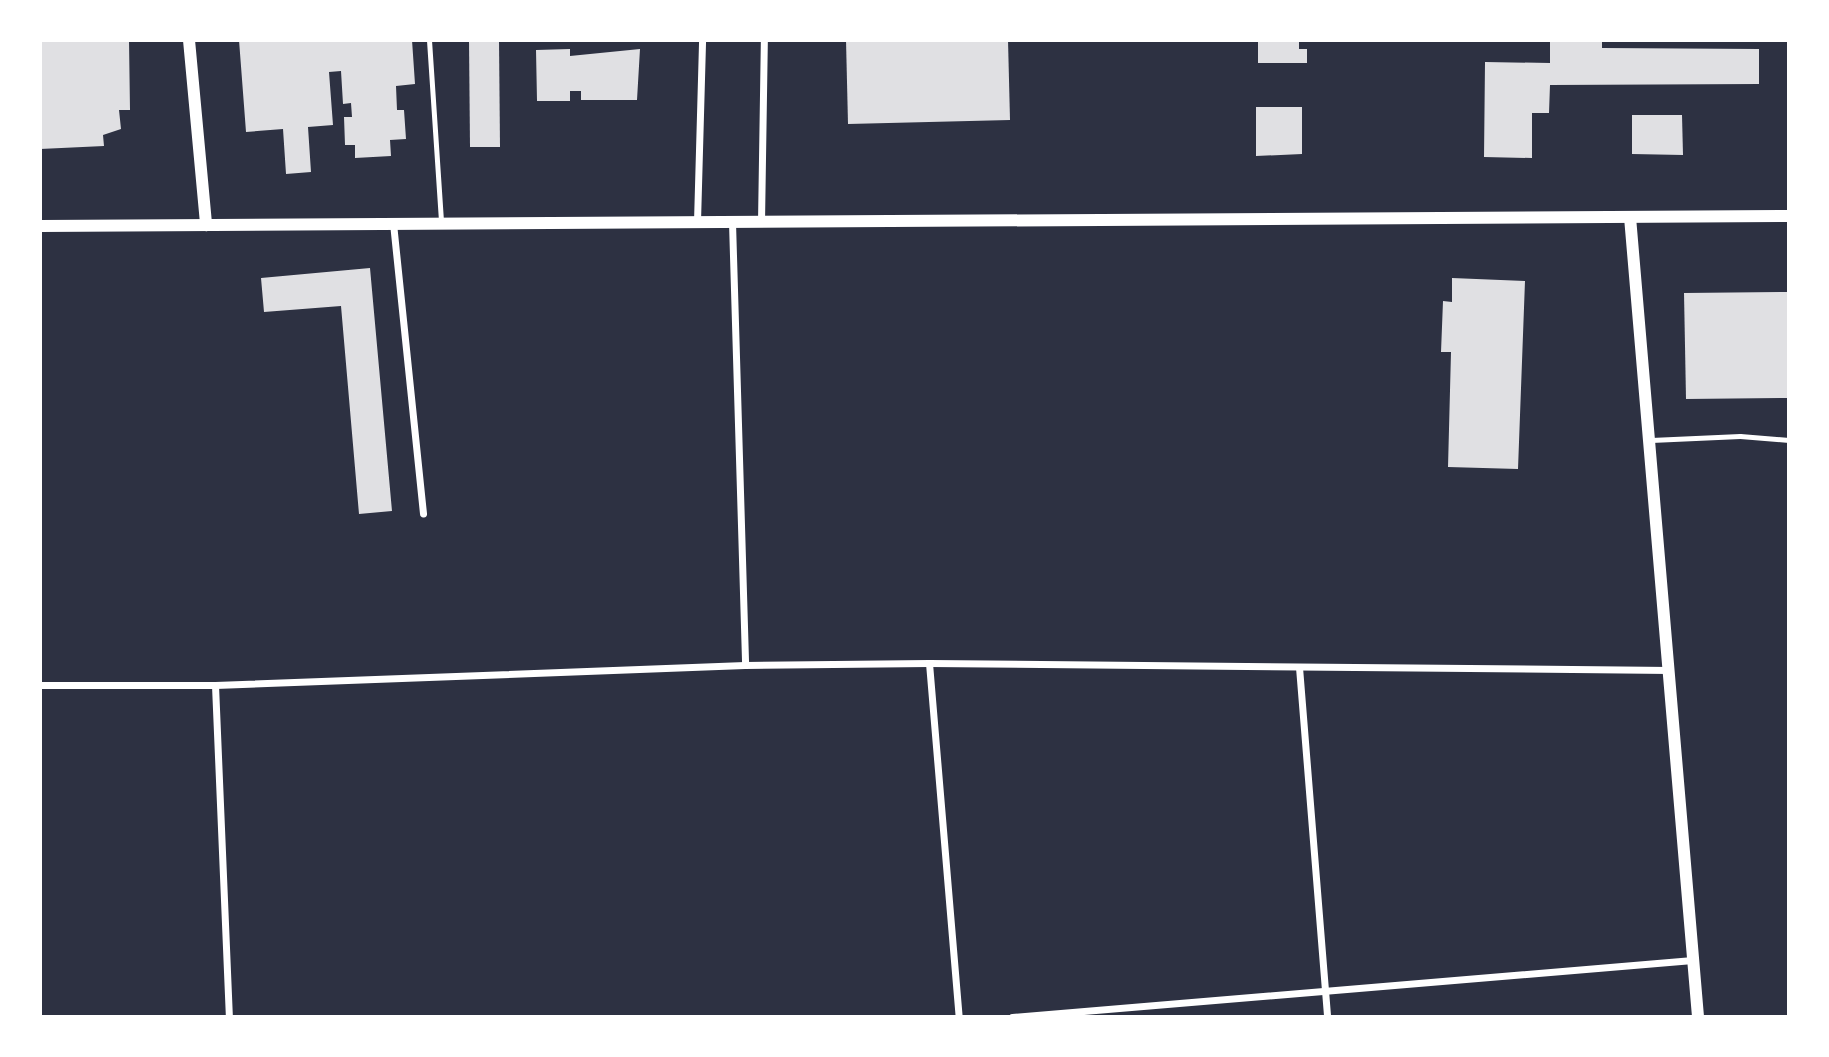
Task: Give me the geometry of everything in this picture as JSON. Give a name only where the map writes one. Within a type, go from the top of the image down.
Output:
[{"type":"street","points":[[189,40],[206,225]]},
{"type":"street","points":[[697,222],[702,40]]},
{"type":"street","points":[[761,222],[764,40]]},
{"type":"street","points":[[40,226],[441,221],[761,222],[1789,216]]},
{"type":"street","points":[[1630,217],[1671,670],[1698,1017]]},
{"type":"street","points":[[732,221],[745,665]]},
{"type":"street","points":[[393,222],[423,513]]},
{"type":"street","points":[[40,685],[215,685],[745,665],[929,663],[1671,670]]},
{"type":"street","points":[[929,663],[959,1017]]},
{"type":"street","points":[[1299,667],[1327,1017]]},
{"type":"street","points":[[215,685],[229,1017]]},
{"type":"street","points":[[1012,1017],[1693,960]]},
{"type":"lane","points":[[429,40],[441,221]]},
{"type":"lane","points":[[1651,440],[1740,436],[1789,440]]},
{"type":"building","points":[[40,40],[129,40],[130,110],[119,110],[121,129],[103,135],[104,146],[40,149]]},
{"type":"building","points":[[239,40],[412,40],[415,84],[396,86],[397,110],[404,110],[406,139],[390,140],[391,156],[355,158],[355,145],[345,145],[344,117],[352,117],[351,103],[343,104],[341,71],[329,72],[333,125],[308,127],[311,172],[286,174],[283,129],[246,132]]},
{"type":"building","points":[[469,40],[499,40],[500,147],[470,147]]},
{"type":"building","points":[[846,40],[1008,40],[1010,120],[848,124]]},
{"type":"building","points":[[1258,40],[1299,40],[1299,49],[1307,49],[1307,63],[1258,63]]},
{"type":"building","points":[[1550,40],[1602,40],[1602,48],[1759,49],[1759,84],[1550,85],[1549,113],[1532,113],[1532,158],[1484,157],[1485,62],[1550,63]]},
{"type":"building","points":[[570,49],[570,56],[640,49],[637,100],[581,100],[581,91],[570,91],[570,101],[537,101],[536,50]]},
{"type":"building","points":[[1256,107],[1302,107],[1302,154],[1256,156]]},
{"type":"building","points":[[1632,115],[1682,115],[1683,155],[1632,154]]},
{"type":"building","points":[[370,268],[392,511],[359,514],[341,306],[264,312],[261,278]]},
{"type":"building","points":[[1452,278],[1525,281],[1518,469],[1448,467],[1451,352],[1441,352],[1443,301],[1452,302]]},
{"type":"building","points":[[1789,292],[1789,398],[1686,399],[1684,293]]}]
